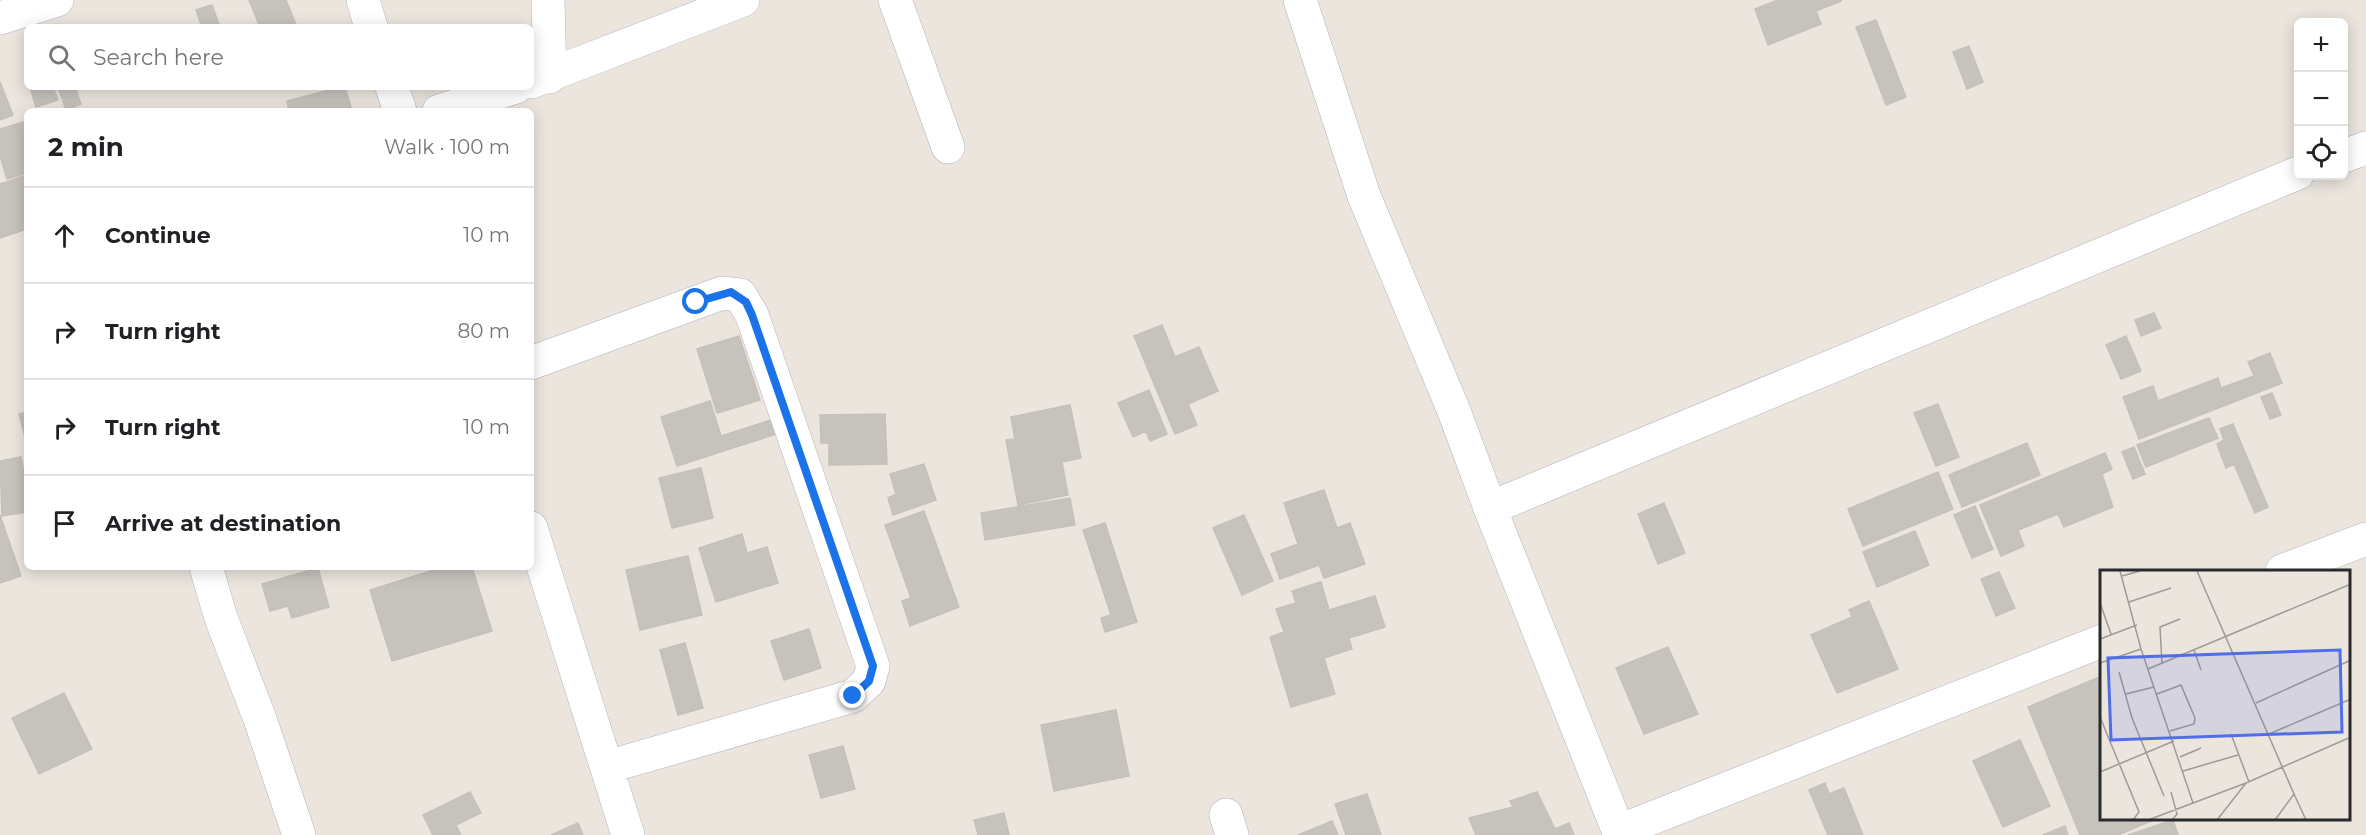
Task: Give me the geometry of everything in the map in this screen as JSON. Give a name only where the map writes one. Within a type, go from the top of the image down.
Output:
[{"type":"street","points":[[0,18],[57,0]]},
{"type":"street","points":[[363,0],[370,24]]},
{"type":"street","points":[[548,0],[540,79],[743,0]]},
{"type":"street","points":[[895,0],[948,147]]},
{"type":"street","points":[[1300,0],[1364,196],[1454,411],[1490,508],[1620,833],[2100,642]]},
{"type":"street","points":[[393,90],[399,108]]},
{"type":"street","points":[[449,108],[506,90]]},
{"type":"street","points":[[2348,154],[2366,148]]},
{"type":"street","points":[[1490,508],[2294,175]]},
{"type":"street","points":[[534,362],[722,293],[740,296],[752,315],[873,666],[869,681],[853,696],[607,767]]},
{"type":"street","points":[[534,537],[628,835]]},
{"type":"street","points":[[2285,570],[2366,539]]},
{"type":"street","points":[[207,570],[221,618],[260,719],[300,835]]},
{"type":"building","points":[[249,0],[286,0],[296,24],[274,24],[273,22],[259,24]]},
{"type":"building","points":[[1778,0],[1841,1],[1816,11],[1821,24],[1768,45],[1755,9]]},
{"type":"building","points":[[212,5],[219,24],[201,24],[196,10]]},
{"type":"building","points":[[1876,20],[1906,97],[1886,105],[1856,27]]},
{"type":"building","points":[[1969,46],[1983,82],[1967,89],[1953,52]]},
{"type":"building","points":[[0,82],[13,115],[0,120]]},
{"type":"building","points":[[31,90],[54,90],[58,100],[36,107]]},
{"type":"building","points":[[59,90],[76,90],[81,104],[65,108]]},
{"type":"building","points":[[329,90],[346,90],[351,108],[288,108],[287,101]]},
{"type":"building","points":[[24,122],[24,174],[7,179],[0,156],[0,129]]},
{"type":"building","points":[[24,176],[24,230],[0,238],[0,184]]},
{"type":"building","points":[[2154,313],[2161,328],[2141,336],[2135,320]]},
{"type":"building","points":[[1162,325],[1175,357],[1199,347],[1218,391],[1188,404],[1197,425],[1175,434],[1134,336]]},
{"type":"building","points":[[739,336],[760,400],[717,413],[697,349]]},
{"type":"building","points":[[2126,336],[2141,371],[2121,379],[2106,345]]},
{"type":"building","points":[[2270,353],[2282,383],[2139,439],[2123,397],[2153,386],[2158,401],[2218,378],[2221,388],[2254,376],[2248,362]]},
{"type":"building","points":[[1149,390],[1167,434],[1150,441],[1146,431],[1133,437],[1118,403]]},
{"type":"building","points":[[2272,393],[2281,415],[2270,419],[2261,397]]},
{"type":"building","points":[[710,401],[721,436],[771,420],[776,434],[677,466],[661,417]]},
{"type":"building","points":[[1938,404],[1959,457],[1936,466],[1914,413]]},
{"type":"building","points":[[1070,405],[1081,458],[1062,462],[1068,495],[1018,505],[1006,440],[1015,439],[1011,417]]},
{"type":"building","points":[[24,413],[24,433],[19,414]]},
{"type":"building","points":[[885,414],[887,464],[829,465],[829,443],[821,443],[820,415]]},
{"type":"building","points":[[2209,418],[2218,438],[2146,467],[2137,445]]},
{"type":"building","points":[[2233,424],[2268,507],[2255,513],[2234,464],[2226,468],[2217,444],[2224,440],[2220,429]]},
{"type":"building","points":[[2027,443],[2040,475],[1962,507],[1949,475]]},
{"type":"building","points":[[2134,447],[2145,474],[2133,479],[2122,452]]},
{"type":"building","points":[[2105,453],[2112,469],[2102,474],[2113,507],[2064,527],[2058,514],[2018,530],[2024,546],[2001,556],[1980,505]]},
{"type":"building","points":[[21,457],[24,473],[24,512],[2,516],[0,461]]},
{"type":"building","points":[[924,464],[936,500],[893,515],[888,498],[896,494],[890,474]]},
{"type":"building","points":[[701,468],[713,518],[672,528],[659,478]]},
{"type":"building","points":[[1938,472],[1953,509],[1863,546],[1848,509]]},
{"type":"building","points":[[1324,490],[1337,528],[1350,523],[1365,564],[1324,578],[1319,565],[1280,579],[1271,554],[1298,544],[1284,503]]},
{"type":"building","points":[[1070,498],[1075,525],[985,540],[981,513]]},
{"type":"building","points":[[1664,503],[1685,553],[1658,564],[1638,514]]},
{"type":"building","points":[[1975,506],[1993,549],[1972,558],[1954,515]]},
{"type":"building","points":[[924,511],[959,607],[910,626],[902,601],[911,598],[885,525]]},
{"type":"building","points":[[0,515],[21,576],[0,583]]},
{"type":"building","points":[[1244,515],[1273,581],[1242,595],[1213,528]]},
{"type":"building","points":[[1105,523],[1137,622],[1105,632],[1101,618],[1111,615],[1083,530]]},
{"type":"building","points":[[1915,531],[1929,565],[1877,587],[1863,552]]},
{"type":"building","points":[[742,534],[747,553],[767,547],[778,583],[716,602],[699,548]]},
{"type":"building","points":[[688,556],[702,615],[640,630],[626,570]]},
{"type":"building","points":[[311,570],[319,570],[329,607],[292,618],[288,606],[270,611],[262,584]]},
{"type":"building","points":[[433,570],[473,570],[492,631],[392,661],[370,590]]},
{"type":"building","points":[[1999,572],[2015,608],[1996,616],[1981,579]]},
{"type":"building","points":[[1321,582],[1329,610],[1375,596],[1385,627],[1349,638],[1352,649],[1324,658],[1335,694],[1291,707],[1270,637],[1284,632],[1276,609],[1296,603],[1292,591]]},
{"type":"building","points":[[1869,601],[1898,669],[1837,693],[1811,635],[1852,617],[1849,610]]},
{"type":"building","points":[[809,629],[821,668],[784,680],[771,641]]},
{"type":"building","points":[[685,643],[703,708],[678,715],[660,650]]},
{"type":"building","points":[[1668,647],[1698,714],[1644,734],[1616,668]]},
{"type":"building","points":[[2100,677],[2100,820],[2153,820],[2118,835],[2080,835],[2028,707]]},
{"type":"building","points":[[64,693],[92,749],[39,774],[12,718]]},
{"type":"building","points":[[1116,710],[1129,776],[1054,791],[1041,725]]},
{"type":"building","points":[[2020,740],[2050,806],[2003,827],[1973,761]]},
{"type":"building","points":[[843,746],[855,789],[821,798],[809,755]]},
{"type":"building","points":[[1825,783],[1829,794],[1844,788],[1863,835],[1828,835],[1809,790]]},
{"type":"building","points":[[470,792],[481,813],[456,825],[461,835],[433,835],[423,815]]},
{"type":"building","points":[[1537,792],[1555,829],[1569,823],[1574,835],[1476,835],[1469,818],[1513,807],[1510,801]]},
{"type":"building","points":[[1367,794],[1381,835],[1346,835],[1335,804]]},
{"type":"building","points":[[1004,813],[1009,835],[978,835],[974,820]]},
{"type":"building","points":[[2173,820],[2178,835],[2128,835]]},
{"type":"building","points":[[1332,821],[1338,835],[1298,835]]},
{"type":"building","points":[[578,823],[583,835],[551,835]]},
{"type":"building","points":[[2065,826],[2068,835],[2043,835]]},
{"type":"route","points":[[696,302],[731,292],[746,302],[752,315],[873,666],[869,681],[853,696]]}]
